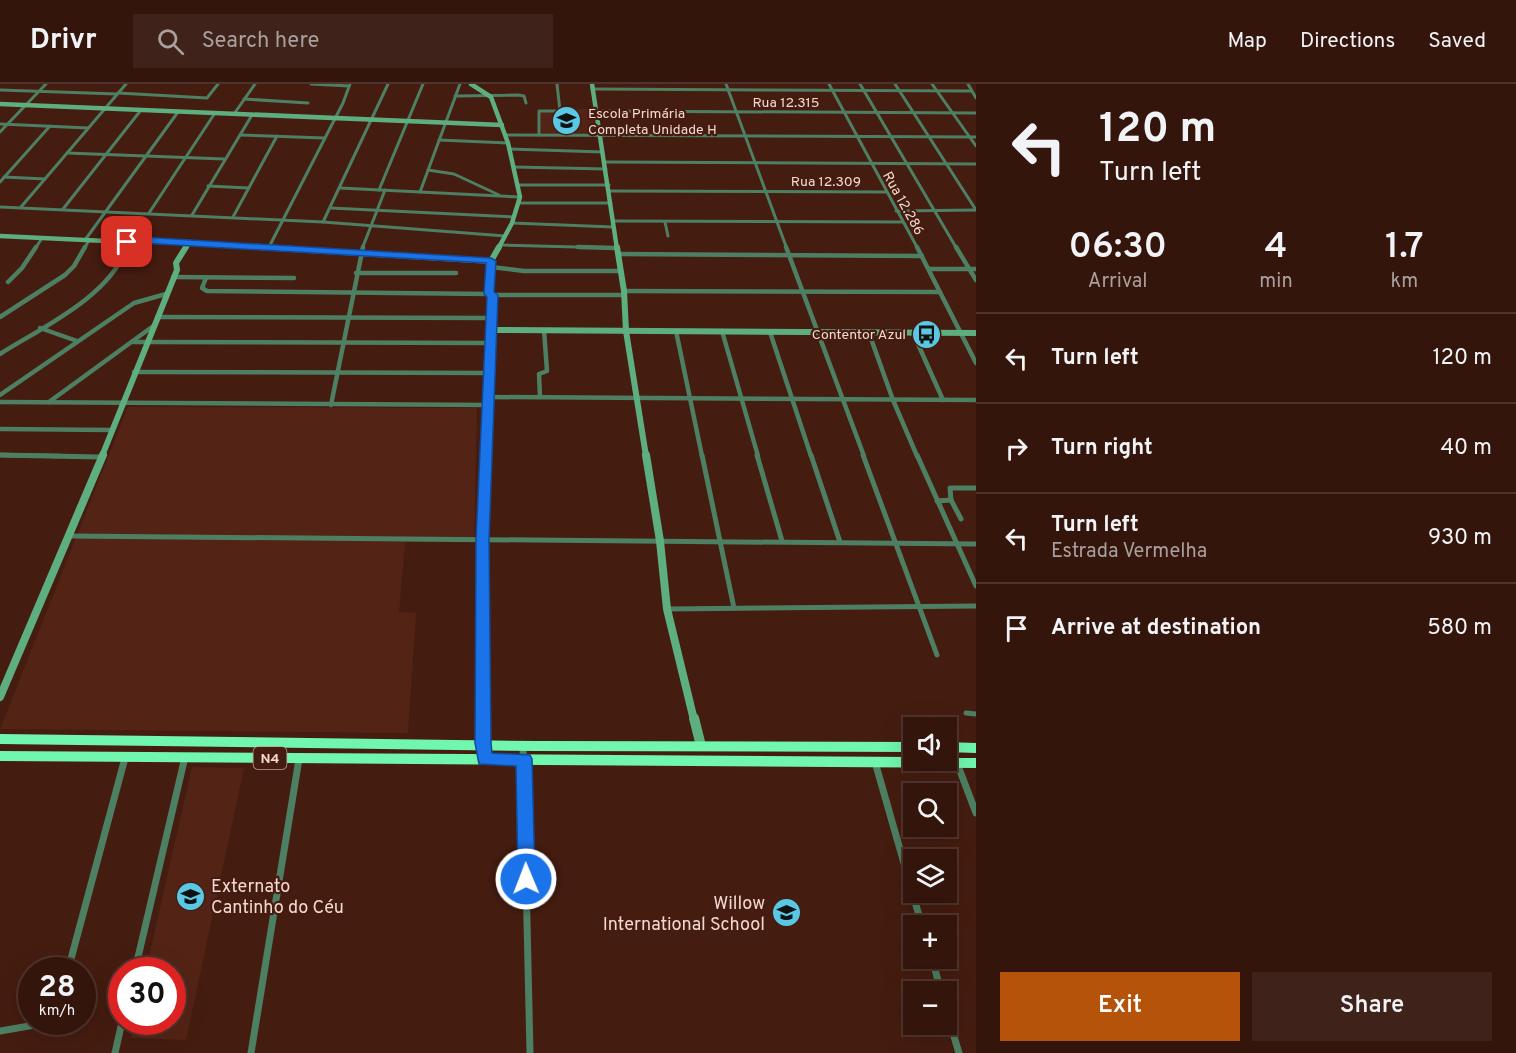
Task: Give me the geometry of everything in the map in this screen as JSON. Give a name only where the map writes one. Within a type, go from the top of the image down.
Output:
[{"type":"highway","name":"N4","points":[[0,739],[483,743],[523,746],[903,747]]},
{"type":"highway","points":[[957,747],[976,748]]},
{"type":"highway","name":"N4","points":[[0,756],[903,762]]},
{"type":"highway","name":"N4","points":[[957,763],[976,763]]},
{"type":"street","points":[[0,132],[45,84]]},
{"type":"street","points":[[21,207],[126,84]]},
{"type":"street","points":[[0,90],[207,98],[218,84]]},
{"type":"street","points":[[234,114],[255,84]]},
{"type":"street","points":[[268,249],[335,119],[349,85],[311,84]]},
{"type":"street","points":[[323,222],[388,84]]},
{"type":"street","points":[[379,190],[423,84]]},
{"type":"street","points":[[420,192],[460,84]]},
{"type":"street","points":[[471,84],[491,97],[506,135],[519,185],[520,200],[512,224],[491,264],[491,343],[483,540],[483,743],[485,759]]},
{"type":"street","points":[[539,135],[539,111],[560,111],[557,84]]},
{"type":"street","points":[[635,84],[636,90]]},
{"type":"street","points":[[671,84],[673,90]]},
{"type":"street","points":[[726,84],[743,136],[937,655]]},
{"type":"street","name":"Rua 12.286","points":[[829,84],[929,269],[976,363]]},
{"type":"street","points":[[861,84],[976,280]]},
{"type":"street","points":[[895,84],[976,210]]},
{"type":"street","points":[[932,84],[976,146]]},
{"type":"street","points":[[968,84],[976,98]]},
{"type":"street","points":[[701,746],[667,609],[660,541],[626,331],[609,188],[592,87],[636,90],[971,91]]},
{"type":"street","points":[[455,96],[522,95],[526,103]]},
{"type":"street","points":[[244,99],[308,103]]},
{"type":"street","points":[[0,104],[502,125]]},
{"type":"street","points":[[63,209],[141,110]]},
{"type":"street","name":"Rua 12.315","points":[[596,111],[976,113]]},
{"type":"street","points":[[1,316],[65,275],[74,266],[105,211],[178,112]]},
{"type":"street","points":[[149,213],[215,113]]},
{"type":"street","points":[[192,215],[252,115]]},
{"type":"street","points":[[0,124],[88,128]]},
{"type":"street","points":[[0,182],[50,126]]},
{"type":"street","points":[[240,135],[324,138]]},
{"type":"street","points":[[506,135],[976,137]]},
{"type":"street","points":[[233,217],[277,136]]},
{"type":"street","points":[[709,137],[714,142]]},
{"type":"street","points":[[439,140],[508,143]]},
{"type":"street","points":[[509,149],[603,152]]},
{"type":"street","points":[[67,153],[224,159]]},
{"type":"street","points":[[514,167],[754,163],[976,164]]},
{"type":"street","points":[[428,170],[454,174],[503,196]]},
{"type":"street","points":[[4,177],[45,179]]},
{"type":"street","name":"Rua 12.309","points":[[519,185],[765,192],[886,192]]},
{"type":"street","points":[[208,186],[249,188]]},
{"type":"street","points":[[340,188],[503,196],[520,200],[611,203]]},
{"type":"street","points":[[331,405],[360,254],[385,190]]},
{"type":"street","points":[[0,207],[323,222],[331,226],[505,236]]},
{"type":"street","points":[[331,208],[514,217]]},
{"type":"street","points":[[896,211],[976,210]]},
{"type":"street","points":[[665,222],[668,236]]},
{"type":"street","points":[[512,224],[903,222]]},
{"type":"street","points":[[0,236],[127,242],[141,240],[360,254],[491,264],[524,271],[619,271]]},
{"type":"street","points":[[8,282],[22,268],[42,238]]},
{"type":"street","points":[[0,354],[91,295],[119,265],[127,250],[127,242]]},
{"type":"street","points":[[0,697],[70,536],[100,457],[124,403],[134,372],[173,277],[176,263],[189,243]]},
{"type":"street","points":[[499,246],[617,251],[921,256]]},
{"type":"street","points":[[929,269],[976,269]]},
{"type":"street","points":[[356,273],[456,273]]},
{"type":"street","points":[[173,277],[294,278]]},
{"type":"street","points":[[206,278],[202,288],[207,291],[491,294],[940,292]]},
{"type":"street","points":[[0,395],[124,308],[147,298],[166,294]]},
{"type":"street","points":[[147,298],[161,304]]},
{"type":"street","points":[[156,316],[491,318]]},
{"type":"street","points":[[48,402],[152,327]]},
{"type":"street","points":[[40,328],[77,341]]},
{"type":"street","points":[[491,330],[976,333]]},
{"type":"street","points":[[540,398],[539,374],[547,371],[544,330]]},
{"type":"street","points":[[676,331],[734,608]]},
{"type":"street","points":[[722,331],[782,541]]},
{"type":"street","points":[[770,332],[840,542]]},
{"type":"street","points":[[869,333],[893,400],[976,586]]},
{"type":"street","points":[[913,333],[943,400]]},
{"type":"street","points":[[133,342],[491,343]]},
{"type":"street","points":[[134,372],[490,373]]},
{"type":"street","points":[[0,402],[331,405],[540,398],[976,400]]},
{"type":"street","points":[[0,429],[112,430]]},
{"type":"street","points":[[0,455],[100,457]]},
{"type":"street","points":[[961,519],[951,500],[951,488],[976,488]]},
{"type":"street","points":[[937,501],[951,500]]},
{"type":"street","points":[[70,536],[976,544]]},
{"type":"street","points":[[667,609],[976,606]]},
{"type":"street","points":[[966,713],[976,714]]},
{"type":"street","points":[[523,746],[530,1053]]},
{"type":"street","points":[[72,957],[126,757]]},
{"type":"street","points":[[138,957],[185,757]]},
{"type":"street","points":[[251,1053],[299,758]]},
{"type":"street","points":[[875,762],[919,915]]},
{"type":"street","points":[[957,763],[976,813]]},
{"type":"street","points":[[0,1031],[18,1029]]},
{"type":"street","points":[[115,1053],[120,1035]]},
{"type":"street","points":[[954,1035],[959,1053]]},
{"type":"shaded area","name":"Escola Primária Completa Unidade H","points":[[577,109],[592,109],[596,135],[541,134],[540,112],[577,112]]},
{"type":"shaded area","points":[[128,407],[477,408],[474,542],[405,542],[399,612],[416,613],[408,733],[0,729]]},
{"type":"shaded area","name":"Externato Cantinho do Céu","points":[[192,767],[244,768],[186,1040],[131,1038],[132,1035],[186,1035],[186,957],[149,957]]},
{"type":"place","name":"Escola Primária Completa Unidade H","points":[[567,121]]},
{"type":"place","name":"Contentor Azul","points":[[927,334]]},
{"type":"place","name":"Externato Cantinho do Céu","points":[[190,896]]},
{"type":"place","name":"Willow International School","points":[[786,913]]},
{"type":"route","points":[[127,242],[141,240],[491,261],[489,294],[493,295],[483,540],[483,743],[485,759],[524,759],[526,879]]}]
